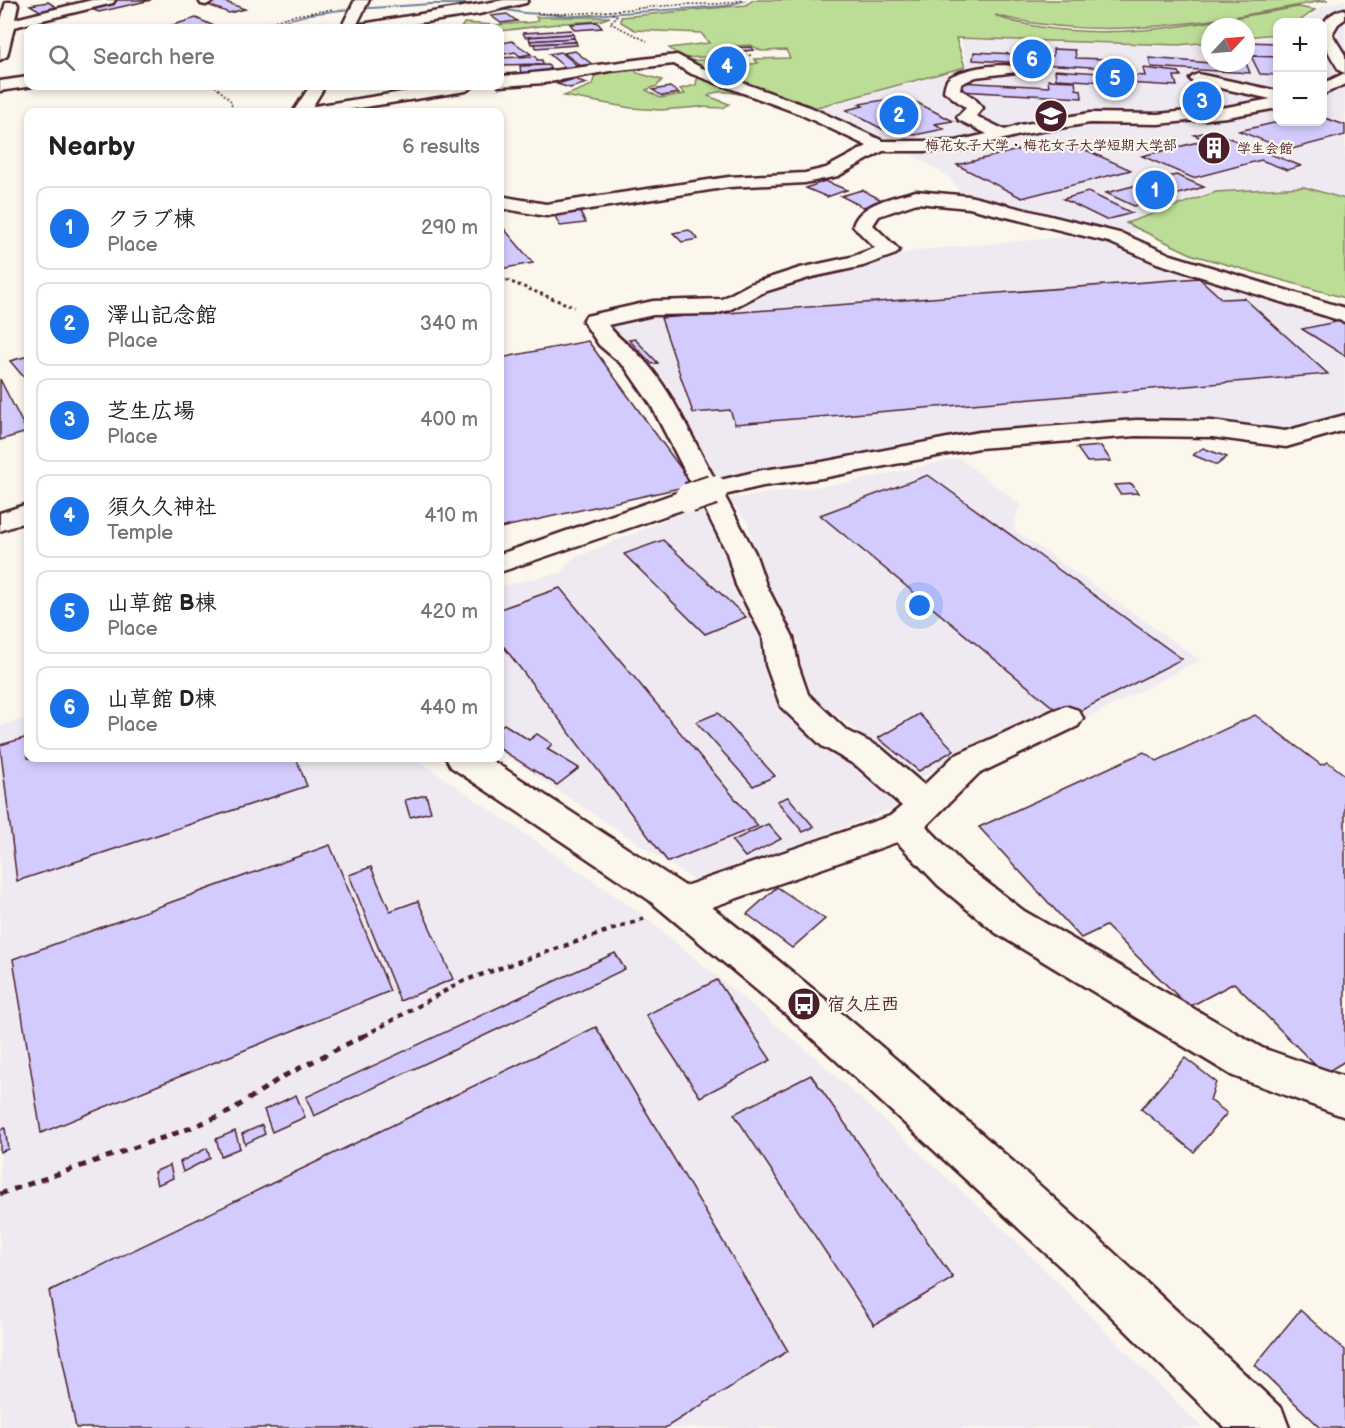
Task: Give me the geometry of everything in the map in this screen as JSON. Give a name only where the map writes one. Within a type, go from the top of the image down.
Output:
[{"type":"street","points":[[2,47],[12,0]]},
{"type":"street","points":[[6,25],[108,0]]},
{"type":"street","points":[[387,24],[493,7],[521,0]]},
{"type":"street","points":[[350,24],[359,7]]},
{"type":"street","points":[[1344,13],[1333,21],[1325,34],[1345,68]]},
{"type":"street","points":[[732,84],[738,80],[742,57]]},
{"type":"street","points":[[504,81],[550,77],[610,66],[677,59],[696,70],[806,111],[880,146],[956,146],[1047,125],[1090,118],[1158,119],[1227,112],[1273,104]]},
{"type":"street","points":[[1004,136],[965,117],[975,108],[952,91],[954,81],[973,73],[1011,69]]},
{"type":"street","points":[[1327,87],[1345,78]]},
{"type":"street","points":[[1198,79],[1273,95]]},
{"type":"street","points":[[0,86],[24,83]]},
{"type":"street","points":[[1327,89],[1345,93]]},
{"type":"street","points":[[304,108],[315,90]]},
{"type":"street","points":[[332,108],[442,90]]},
{"type":"street","points":[[1047,125],[1079,139]]},
{"type":"street","points":[[504,203],[546,210],[729,182],[805,178],[832,172],[880,146]]},
{"type":"street","points":[[1345,315],[1164,259],[1116,238],[969,202],[916,197],[872,212],[865,218],[863,226],[888,250],[855,262],[807,272],[757,288],[729,304],[715,307],[653,308],[594,321],[607,340],[633,362],[663,405],[716,504],[741,553],[750,585],[778,637],[782,665],[793,699],[834,738],[869,757],[913,815],[951,875],[1010,922],[1248,1062],[1345,1097]]},
{"type":"street","points":[[504,562],[701,494],[763,478],[822,470],[979,440],[1136,428],[1212,429],[1286,439],[1345,422]]},
{"type":"street","points":[[0,523],[24,514]]},
{"type":"street","points":[[683,906],[700,896],[913,815],[966,765],[1066,718]]},
{"type":"street","points":[[470,762],[662,889],[804,1004],[1081,1253],[1263,1428]]},
{"type":"path","points":[[493,7],[554,14],[723,4],[742,0]]},
{"type":"path","points":[[263,24],[296,15],[359,7]]},
{"type":"path","points":[[612,12],[616,16],[610,23],[657,46],[677,59]]},
{"type":"path","points":[[219,90],[231,101],[230,108]]},
{"type":"path","points":[[504,280],[574,308],[594,321]]},
{"type":"path","points":[[0,1194],[188,1130],[229,1112],[282,1077],[383,1026],[463,981],[683,906]]},
{"type":"shaded area","name":"梅花女子大学・梅花女子大学短期大学部","points":[[1345,0],[1345,218],[1244,196],[1116,238],[969,202],[947,176],[914,156],[812,110],[968,67],[960,39],[1182,47],[1201,44],[1201,72],[1255,72],[1255,38],[1273,36],[1273,126],[1327,126],[1327,18],[1309,18],[1323,6]]},
{"type":"shaded area","points":[[1090,235],[1345,321],[1345,416],[1287,432],[1253,431],[1205,421],[1187,420],[1000,430],[975,433],[879,455],[792,467],[767,468],[714,478],[690,427],[654,369],[607,322],[655,310],[729,309],[765,290],[918,250]]},
{"type":"shaded area","points":[[959,458],[1020,504],[1013,529],[1200,660],[1080,722],[966,751],[917,780],[812,697],[800,663],[798,641],[766,589],[748,523],[728,499],[852,482]]},
{"type":"shaded area","points":[[702,504],[715,512],[764,623],[776,681],[899,798],[895,808],[698,883],[504,755],[504,585],[561,573],[572,559]]},
{"type":"shaded area","points":[[24,718],[24,762],[421,762],[640,913],[816,1058],[1017,1242],[1202,1428],[0,1428],[0,726]]},
{"type":"green space","points":[[753,0],[1328,0],[1224,18],[1201,18],[1201,21],[1120,28],[1078,28],[1036,24],[995,15],[1034,26],[1100,32],[1133,31],[1201,23],[1201,43],[1179,45],[956,38],[965,67],[810,109],[739,83],[743,80],[742,70],[746,65],[758,63],[754,59],[790,58],[786,50],[761,51],[751,45],[724,47],[721,48],[725,56],[683,58],[669,48],[709,43],[701,33],[635,30],[621,22],[621,17],[746,5]]},
{"type":"green space","points":[[1299,7],[1315,10],[1304,18],[1273,18],[1273,34],[1255,36],[1255,18],[1231,18]]},
{"type":"green space","points":[[536,17],[610,17],[599,21],[504,31],[504,24],[538,20]]},
{"type":"green space","points":[[726,58],[728,63],[736,65],[734,76],[729,79],[701,69],[688,61]]},
{"type":"green space","points":[[635,68],[637,73],[662,80],[657,86],[646,90],[660,98],[685,94],[680,89],[696,85],[697,78],[703,76],[760,96],[720,92],[708,96],[729,104],[723,108],[660,110],[631,108],[564,96],[592,85],[595,75]]},
{"type":"green space","points":[[1304,187],[1345,199],[1345,298],[1193,255],[1126,223],[1216,192]]},
{"type":"building","points":[[118,0],[151,0],[99,12],[86,7]]},
{"type":"building","points":[[220,0],[245,9],[229,13],[203,3]]},
{"type":"building","points":[[48,2],[60,9],[42,12],[30,5]]},
{"type":"building","points":[[507,14],[517,21],[501,23],[491,16]]},
{"type":"building","points":[[196,18],[210,24],[176,24]]},
{"type":"building","points":[[597,22],[602,28],[575,30],[570,24]]},
{"type":"building","points":[[571,30],[573,34],[525,37],[523,33]]},
{"type":"building","points":[[573,34],[574,38],[530,41],[529,37]]},
{"type":"building","points":[[574,38],[576,42],[531,44],[530,41]]},
{"type":"building","points":[[512,41],[531,54],[520,56],[515,52],[504,54],[504,43]]},
{"type":"building","points":[[576,42],[577,45],[536,48],[535,44]]},
{"type":"building","points":[[1255,42],[1273,43],[1273,57],[1255,56]]},
{"type":"building","points":[[751,47],[754,50],[727,52],[724,48]]},
{"type":"building","points":[[1053,49],[1075,50],[1076,58],[1106,59],[1108,68],[973,60],[974,52],[1053,56]]},
{"type":"building","points":[[575,51],[593,65],[581,66],[564,53]]},
{"type":"building","points":[[561,52],[579,67],[567,69],[549,54]]},
{"type":"building","points":[[536,56],[537,60],[542,60],[543,64],[504,65],[504,58]]},
{"type":"building","points":[[1255,56],[1273,57],[1273,75],[1260,74],[1255,64]]},
{"type":"building","points":[[1149,58],[1201,62],[1201,70],[1151,67]]},
{"type":"building","points":[[549,65],[550,69],[555,69],[555,72],[521,74],[520,66]]},
{"type":"building","points":[[1143,68],[1179,72],[1181,76],[1174,76],[1177,86],[1056,79],[1055,70],[1145,76]]},
{"type":"building","points":[[574,79],[587,83],[570,88],[557,84]]},
{"type":"building","points":[[1048,80],[1075,81],[1076,89],[1081,90],[1082,98],[959,91],[960,82],[1049,87]]},
{"type":"building","points":[[670,87],[679,93],[662,96],[653,90]]},
{"type":"building","points":[[890,99],[896,102],[910,99],[953,121],[935,124],[944,129],[915,135],[896,129],[886,131],[846,110],[863,106],[859,104]]},
{"type":"building","points":[[1327,119],[1345,125],[1345,135],[1288,150],[1239,131],[1273,123],[1273,126],[1327,126]]},
{"type":"building","name":"学生会館","points":[[1211,131],[1301,166],[1287,170],[1261,160],[1193,178],[1142,156],[1206,140],[1194,135]]},
{"type":"building","points":[[1043,138],[1057,145],[1068,142],[1131,170],[1022,198],[957,165],[1042,144],[1034,141]]},
{"type":"building","points":[[1176,175],[1204,187],[1134,206],[1106,193]]},
{"type":"building","points":[[825,181],[847,190],[827,197],[806,188]]},
{"type":"building","points":[[862,190],[884,201],[863,207],[841,196]]},
{"type":"building","points":[[1088,192],[1132,213],[1106,220],[1063,199]]},
{"type":"building","points":[[579,211],[586,223],[560,226],[554,214]]},
{"type":"building","points":[[504,229],[533,263],[504,268]]},
{"type":"building","points":[[689,230],[698,239],[682,242],[673,233]]},
{"type":"building","points":[[1199,278],[1222,299],[1244,298],[1328,374],[735,424],[730,410],[693,413],[661,318]]},
{"type":"building","points":[[1345,320],[1345,356],[1302,329]]},
{"type":"building","points":[[635,339],[658,363],[652,364],[629,340]]},
{"type":"building","points":[[588,341],[693,485],[504,527],[504,357]]},
{"type":"building","points":[[24,357],[24,377],[10,361]]},
{"type":"building","points":[[0,379],[24,426],[24,433],[0,440]]},
{"type":"building","points":[[1101,446],[1111,461],[1087,462],[1077,448]]},
{"type":"building","points":[[1203,448],[1227,457],[1217,465],[1193,455]]},
{"type":"building","points":[[928,475],[1182,659],[1066,718],[820,515]]},
{"type":"building","points":[[1132,484],[1138,493],[1120,494],[1114,485]]},
{"type":"building","points":[[663,540],[746,617],[705,634],[624,554]]},
{"type":"building","points":[[560,588],[758,826],[668,862],[504,647],[504,608]]},
{"type":"building","points":[[718,713],[775,776],[753,786],[696,722]]},
{"type":"building","points":[[919,714],[954,750],[919,771],[878,738]]},
{"type":"building","points":[[1255,715],[1321,765],[1328,762],[1345,775],[1345,1061],[1324,1074],[1234,983],[1189,1007],[1106,926],[1081,938],[979,827],[1144,752],[1157,761]]},
{"type":"building","points":[[504,724],[529,740],[537,734],[552,744],[547,749],[579,768],[557,785],[504,752]]},
{"type":"building","points":[[24,738],[24,762],[298,762],[307,786],[17,881],[0,745]]},
{"type":"building","points":[[426,795],[431,812],[410,817],[405,800]]},
{"type":"building","points":[[788,797],[814,827],[803,832],[777,801]]},
{"type":"building","points":[[768,824],[781,839],[745,857],[732,841]]},
{"type":"building","points":[[330,845],[390,991],[41,1133],[13,959]]},
{"type":"building","points":[[371,867],[390,911],[418,901],[453,979],[400,1001],[349,875]]},
{"type":"building","points":[[777,887],[825,919],[792,948],[747,914]]},
{"type":"building","points":[[615,953],[625,969],[314,1116],[306,1097]]},
{"type":"building","points":[[717,980],[771,1060],[700,1097],[646,1015]]},
{"type":"building","points":[[596,1027],[788,1351],[665,1428],[76,1428],[49,1291]]},
{"type":"building","points":[[1185,1058],[1216,1082],[1210,1100],[1227,1113],[1194,1152],[1141,1109]]},
{"type":"building","points":[[811,1075],[953,1278],[874,1325],[734,1114]]},
{"type":"building","points":[[296,1095],[305,1117],[272,1132],[264,1110]]},
{"type":"building","points":[[262,1125],[265,1134],[245,1144],[242,1134]]},
{"type":"building","points":[[5,1128],[8,1149],[0,1152],[0,1130]]},
{"type":"building","points":[[235,1131],[240,1148],[221,1156],[216,1139]]},
{"type":"building","points":[[207,1148],[210,1158],[183,1172],[180,1162]]},
{"type":"building","points":[[170,1165],[173,1178],[157,1185],[154,1172]]},
{"type":"building","points":[[1300,1310],[1345,1350],[1345,1428],[1321,1428],[1255,1365]]},
{"type":"waterway","points":[[272,24],[310,14],[341,10],[431,4],[472,4],[524,13],[577,16],[725,6],[749,0]]},
{"type":"waterway","points":[[0,92],[24,89]]},
{"type":"place","name":"山草館 D棟","points":[[1032,59]]},
{"type":"place","name":"須久久神社","points":[[727,66]]},
{"type":"place","name":"山草館 B棟","points":[[1115,78]]},
{"type":"place","name":"芝生広場","points":[[1202,101]]},
{"type":"place","name":"澤山記念館","points":[[899,115]]},
{"type":"place","name":"梅花女子大学・梅花女子大学短期大学部","points":[[1051,116]]},
{"type":"place","name":"学生会館","points":[[1214,148]]},
{"type":"place","name":"クラブ棟","points":[[1155,190]]},
{"type":"place","name":"宿久庄西","points":[[804,1004]]}]
